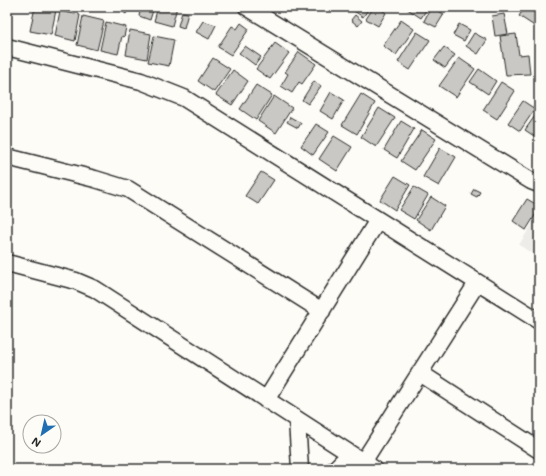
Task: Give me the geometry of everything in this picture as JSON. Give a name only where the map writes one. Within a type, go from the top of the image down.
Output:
[{"type":"street","points":[[247,7],[531,181],[539,184]]},
{"type":"street","points":[[7,47],[141,81],[184,98],[539,322]]},
{"type":"street","points":[[7,157],[128,189],[322,311]]},
{"type":"street","points":[[266,400],[378,220]]},
{"type":"street","points":[[7,263],[76,281],[95,289],[362,462]]},
{"type":"street","points":[[335,469],[362,462],[477,283]]},
{"type":"street","points":[[420,373],[539,450]]},
{"type":"street","points":[[298,420],[300,469]]},
{"type":"shaded area","points":[[539,213],[539,258],[519,245]]},
{"type":"building","points":[[35,7],[44,7],[56,10],[51,35],[30,31]]},
{"type":"building","points":[[116,7],[130,7],[126,14]]},
{"type":"building","points":[[141,7],[154,7],[150,20],[139,16]]},
{"type":"building","points":[[158,7],[177,7],[172,26],[154,21]]},
{"type":"building","points":[[352,7],[370,7],[363,17],[351,9]]},
{"type":"building","points":[[374,7],[378,7],[386,13],[378,26],[366,19]]},
{"type":"building","points":[[428,7],[421,18],[406,8]]},
{"type":"building","points":[[431,7],[444,14],[436,27],[424,21]]},
{"type":"building","points":[[525,7],[531,7],[539,12],[539,29],[519,16]]},
{"type":"building","points":[[60,11],[80,15],[75,41],[55,36]]},
{"type":"building","points":[[182,12],[188,13],[184,28],[178,26]]},
{"type":"building","points":[[504,14],[508,34],[495,36],[492,16]]},
{"type":"building","points":[[355,15],[362,21],[358,26],[351,20]]},
{"type":"building","points":[[83,16],[104,21],[97,50],[77,45]]},
{"type":"building","points":[[401,20],[414,29],[396,55],[383,46]]},
{"type":"building","points":[[203,21],[216,25],[209,39],[196,32]]},
{"type":"building","points":[[106,22],[126,27],[124,37],[122,36],[118,54],[100,50]]},
{"type":"building","points":[[241,23],[249,29],[231,55],[218,47],[232,26],[237,29]]},
{"type":"building","points":[[459,24],[470,30],[464,41],[453,35]]},
{"type":"building","points":[[130,30],[151,34],[147,59],[126,55]]},
{"type":"building","points":[[417,32],[430,40],[410,70],[398,62]]},
{"type":"building","points":[[474,33],[487,40],[478,54],[466,46]]},
{"type":"building","points":[[516,34],[519,55],[528,54],[530,74],[506,75],[500,36]]},
{"type":"building","points":[[154,36],[174,40],[169,66],[148,62]]},
{"type":"building","points":[[275,43],[289,53],[270,79],[256,69]]},
{"type":"building","points":[[245,46],[261,57],[255,65],[239,53]]},
{"type":"building","points":[[444,47],[455,55],[445,68],[434,60]]},
{"type":"building","points":[[299,52],[316,64],[302,84],[299,82],[292,93],[281,86],[288,74],[285,72]]},
{"type":"building","points":[[213,58],[230,69],[214,92],[198,81]]},
{"type":"building","points":[[459,58],[475,69],[456,97],[439,86]]},
{"type":"building","points":[[479,69],[496,81],[488,94],[470,82]]},
{"type":"building","points":[[233,70],[248,81],[232,105],[216,95]]},
{"type":"building","points":[[314,81],[321,86],[308,104],[302,100]]},
{"type":"building","points":[[501,82],[515,91],[497,119],[483,110]]},
{"type":"building","points":[[256,85],[272,95],[256,120],[240,109]]},
{"type":"building","points":[[331,92],[344,100],[333,119],[320,111]]},
{"type":"building","points":[[361,94],[375,103],[357,134],[342,125]]},
{"type":"building","points":[[274,96],[292,108],[276,133],[258,121]]},
{"type":"building","points":[[523,101],[535,109],[520,131],[508,123]]},
{"type":"building","points":[[379,108],[395,118],[376,147],[361,137]]},
{"type":"building","points":[[539,110],[539,136],[537,138],[525,130]]},
{"type":"building","points":[[290,117],[301,123],[298,128],[287,122]]},
{"type":"building","points":[[401,121],[414,129],[397,158],[384,150]]},
{"type":"building","points":[[316,124],[329,132],[313,155],[301,146]]},
{"type":"building","points":[[422,130],[436,139],[415,170],[401,161]]},
{"type":"building","points":[[334,136],[352,147],[337,171],[319,159]]},
{"type":"building","points":[[440,148],[456,157],[439,186],[423,177]]},
{"type":"building","points":[[261,172],[274,180],[258,204],[245,196]]},
{"type":"building","points":[[395,176],[410,185],[395,210],[380,200]]},
{"type":"building","points":[[414,187],[428,195],[414,219],[399,210]]},
{"type":"building","points":[[474,189],[480,192],[477,197],[471,194]]},
{"type":"building","points":[[431,197],[445,206],[431,230],[416,220]]},
{"type":"building","points":[[527,199],[539,206],[539,209],[526,230],[513,221]]}]
